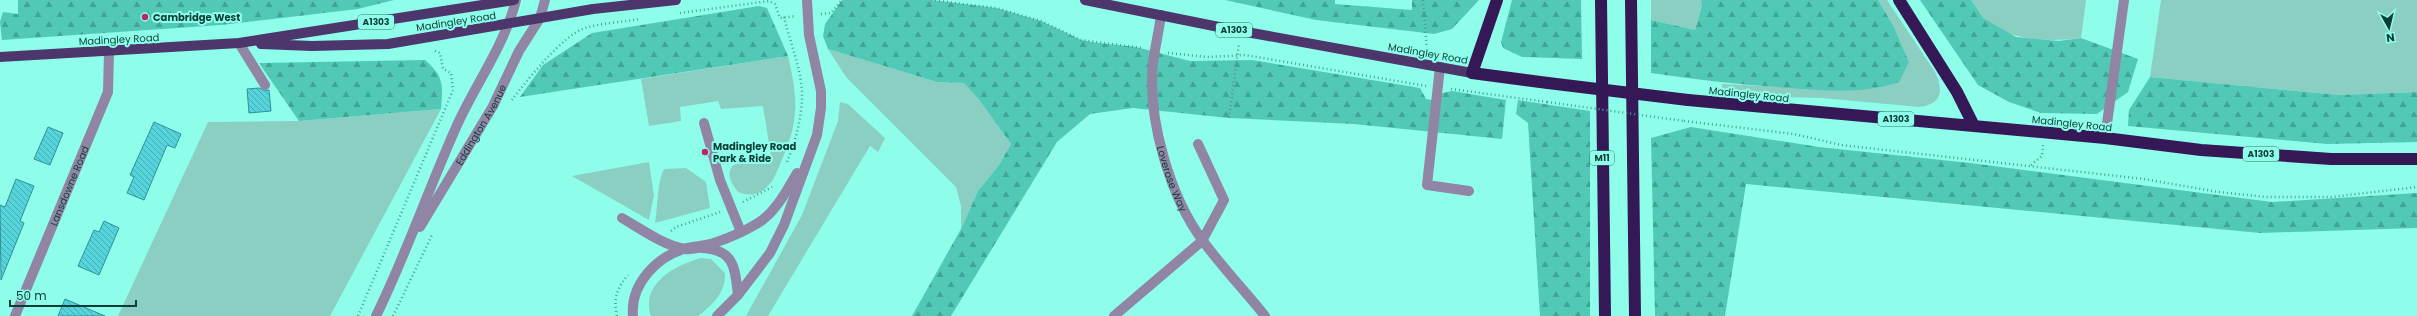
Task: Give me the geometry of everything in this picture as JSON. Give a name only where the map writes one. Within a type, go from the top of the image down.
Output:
[{"type":"highway","points":[[1472,73],[1497,0]]},
{"type":"highway","name":"M11","points":[[1601,0],[1605,316]]},
{"type":"highway","points":[[1631,0],[1635,316]]},
{"type":"highway","points":[[1899,0],[1938,60],[1974,126]]},
{"type":"highway","name":"Madingley Road","points":[[1472,73],[1688,100],[2044,132],[2201,150],[2324,159],[2417,159]]},
{"type":"main road","name":"Madingley Road","points":[[0,57],[109,52],[239,43],[515,0]]},
{"type":"main road","name":"Madingley Road","points":[[239,43],[312,46],[388,44],[610,7],[676,0]]},
{"type":"main road","name":"Madingley Road","points":[[1085,0],[1241,31],[1472,73]]},
{"type":"street","name":"Eddington Avenue","points":[[376,316],[408,245],[432,181],[467,103],[510,24],[515,0]]},
{"type":"street","name":"Eddington Avenue","points":[[408,245],[493,106],[519,50],[540,18],[545,0]]},
{"type":"street","points":[[717,316],[738,295],[770,253],[784,225],[807,156],[817,134],[821,108],[821,90],[809,35],[807,0]]},
{"type":"street","points":[[2105,138],[2124,0]]},
{"type":"street","name":"Loverose Way","points":[[1161,15],[1155,50],[1153,100],[1164,158],[1175,191],[1202,241],[1265,316]]},
{"type":"street","points":[[239,43],[265,85]]},
{"type":"street","name":"Lansdowne Road","points":[[15,316],[108,92],[109,52]]},
{"type":"street","points":[[1440,67],[1428,185],[1469,191]]},
{"type":"street","points":[[704,123],[720,180],[741,232]]},
{"type":"street","points":[[1114,316],[1202,241],[1224,200],[1198,144]]},
{"type":"street","points":[[633,316],[632,302],[637,287],[649,271],[662,260],[685,249],[712,244],[760,222],[780,201],[807,156]]},
{"type":"street","points":[[622,218],[662,240],[685,249],[703,248],[727,255],[733,263],[738,295]]},
{"type":"path","points":[[678,14],[768,1],[775,4],[780,18],[831,13],[842,0]]},
{"type":"path","points":[[931,0],[996,8],[1041,21],[1081,40],[1208,57],[1245,54],[1437,87],[1684,121],[1794,134],[1841,145],[2030,165],[2144,179],[2218,192],[2266,197],[2331,197],[2417,187]]},
{"type":"path","points":[[1423,0],[1429,66]]},
{"type":"path","points":[[784,17],[799,75],[802,98],[795,138],[786,165]]},
{"type":"path","points":[[520,89],[540,65],[571,36],[584,28],[641,19]]},
{"type":"path","points":[[1229,118],[1241,31]]},
{"type":"path","points":[[358,316],[364,307],[453,90],[451,73]]},
{"type":"path","points":[[2030,165],[2042,156],[2044,132]]},
{"type":"path","points":[[719,212],[752,200],[775,183]]},
{"type":"shaded area","points":[[1651,0],[1701,0],[1702,6],[1695,30],[1651,20]]},
{"type":"shaded area","points":[[1878,0],[1887,0],[1935,72],[1940,85],[1937,100],[1919,107],[1822,98],[1723,96],[1722,84],[1846,90],[1909,62],[1894,27]]},
{"type":"shaded area","points":[[1971,0],[2086,0],[2081,38],[2042,40],[2017,36],[2005,32],[1983,18]]},
{"type":"shaded area","points":[[2161,0],[2417,0],[2417,92],[2339,95],[2150,77]]},
{"type":"shaded area","points":[[828,49],[937,82],[964,83],[980,101],[1011,144],[999,165],[978,191],[961,229],[961,206],[956,187],[846,77]]},
{"type":"shaded area","points":[[788,56],[795,91],[792,133],[773,180],[762,191],[753,194],[738,192],[729,175],[733,165],[771,156],[763,106],[721,109],[718,101],[680,107],[681,121],[649,126],[641,79]]},
{"type":"shaded area","points":[[840,102],[848,104],[885,138],[878,152],[870,146],[768,316],[746,316],[802,215],[838,121]]},
{"type":"shaded area","points":[[441,109],[330,316],[118,316],[208,122],[299,121]]},
{"type":"shaded area","points":[[649,162],[654,195],[649,220],[572,176]]},
{"type":"shaded area","points":[[686,168],[706,182],[710,208],[655,223],[659,188],[664,169]]},
{"type":"shaded area","points":[[701,258],[711,259],[725,273],[725,280],[718,298],[698,316],[651,316],[649,305],[651,294],[655,285],[671,271],[691,261]]},
{"type":"green space","name":"Cambridge West","points":[[18,0],[394,0],[358,9],[221,25],[2,40],[0,22],[3,12],[18,14]]},
{"type":"green space","points":[[842,0],[931,0],[996,8],[1041,21],[1081,40],[1136,47],[1190,61],[1252,60],[1420,88],[1426,99],[1437,101],[1442,93],[1452,91],[1506,100],[1502,139],[1354,124],[1229,118],[1133,108],[1090,114],[1057,142],[951,316],[912,316],[961,229],[978,191],[999,165],[1011,144],[980,101],[964,83],[937,82],[828,49],[823,36],[825,24]]},
{"type":"green space","points":[[1225,0],[1335,0],[1335,4],[1412,10],[1412,0],[1479,0],[1452,29],[1434,34],[1316,20]]},
{"type":"green space","points":[[1512,0],[1581,0],[1582,59],[1522,57],[1503,48],[1501,42]]},
{"type":"green space","points":[[1701,0],[1878,0],[1894,27],[1909,62],[1899,82],[1886,86],[1845,91],[1755,85],[1651,73],[1651,20],[1695,30],[1702,6]]},
{"type":"green space","points":[[1920,0],[1971,0],[1983,18],[2016,37],[2059,41],[2081,38],[2138,59],[2128,92],[2097,114],[2041,113],[2009,102],[1978,85]]},
{"type":"green space","points":[[759,6],[767,8],[788,56],[520,97],[543,65],[592,33]]},
{"type":"green space","points":[[425,60],[436,71],[441,82],[441,109],[299,121],[259,63]]},
{"type":"green space","points":[[2150,77],[2339,95],[2417,92],[2417,142],[2327,144],[2128,126],[2129,110]]},
{"type":"green space","points":[[1518,100],[1590,111],[1590,316],[1540,316],[1528,123],[1516,114]]},
{"type":"green space","points":[[1691,127],[1819,147],[1970,163],[2272,202],[2417,193],[2417,228],[2260,233],[1746,184],[1725,316],[1655,316],[1651,138]]},
{"type":"building","points":[[259,88],[265,91],[269,90],[271,111],[249,113],[247,89]]},
{"type":"building","points":[[154,122],[181,134],[175,148],[167,145],[144,200],[127,193],[134,177],[130,175]]},
{"type":"building","points":[[48,127],[63,133],[50,165],[34,159]]},
{"type":"building","points":[[16,179],[34,186],[20,221],[24,223],[1,280],[0,205],[5,207]]},
{"type":"building","points":[[104,221],[119,228],[99,275],[78,266],[94,230],[99,232]]},
{"type":"building","points":[[65,299],[105,316],[58,316]]},
{"type":"place","name":"Cambridge West","points":[[145,17]]},
{"type":"place","name":"Madingley Road Park & Ride","points":[[705,152]]}]
